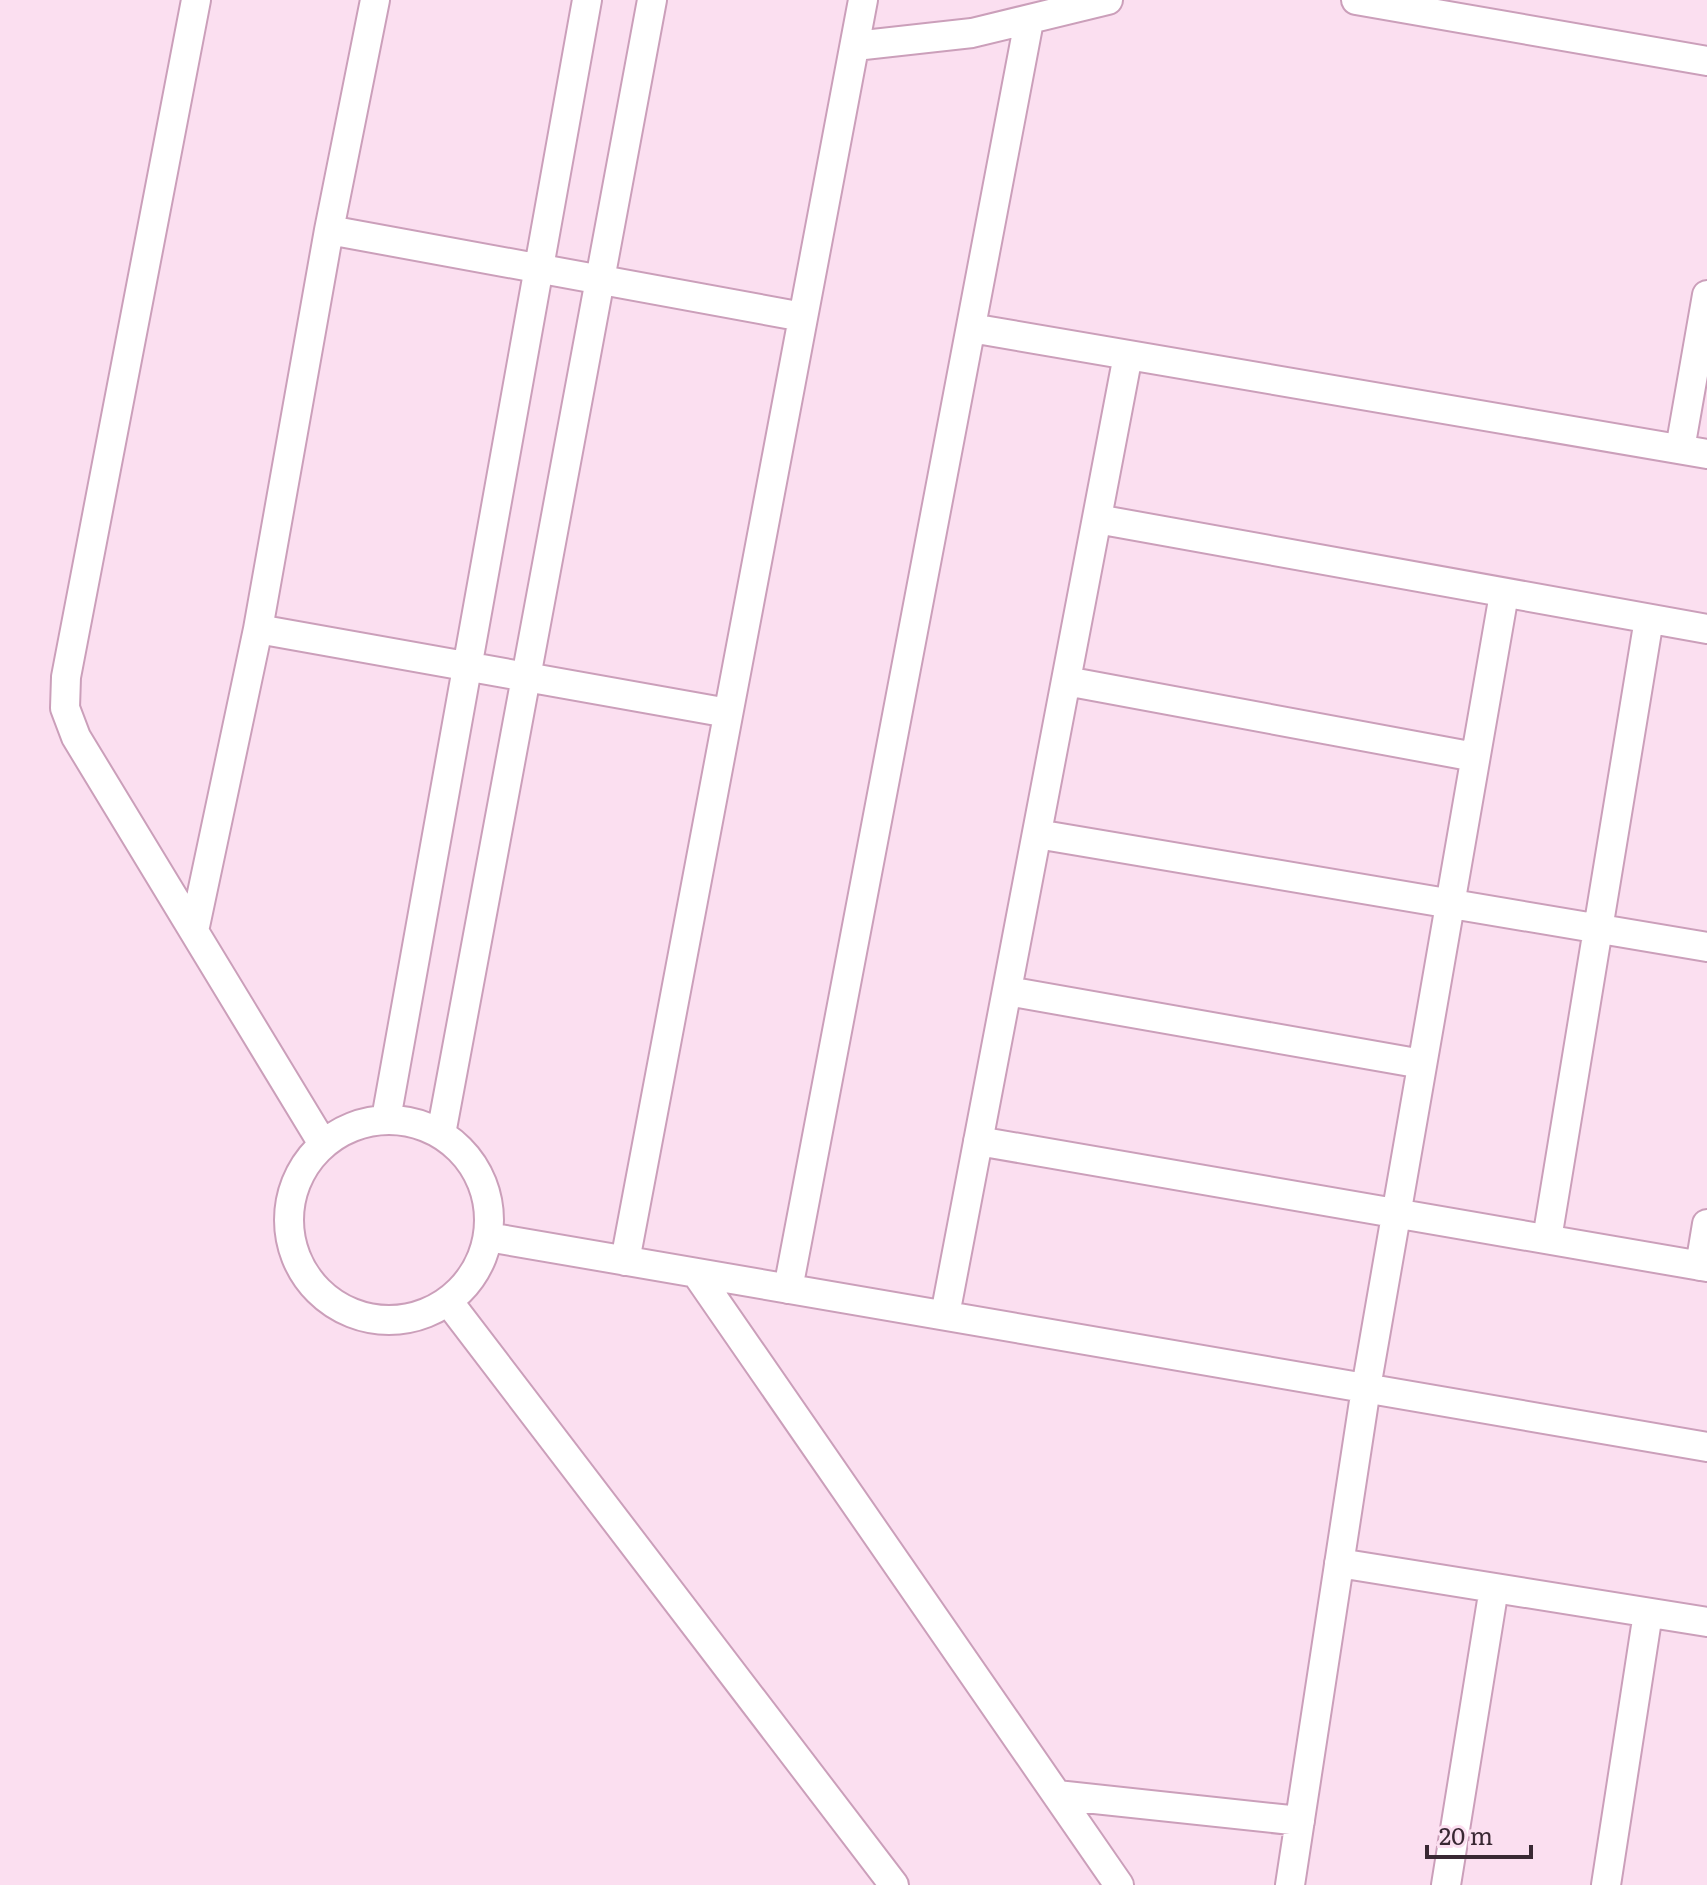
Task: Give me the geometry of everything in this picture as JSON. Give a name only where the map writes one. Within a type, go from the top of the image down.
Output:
[{"type":"street","points":[[196,0],[64,692],[65,708],[76,737],[323,1144]]},
{"type":"street","points":[[194,931],[258,629],[329,230],[375,0]]},
{"type":"street","points":[[386,1119],[587,0]]},
{"type":"street","points":[[441,1134],[652,0]]},
{"type":"street","points":[[625,1261],[863,0]]},
{"type":"street","points":[[855,46],[957,35],[1029,21],[1108,0]]},
{"type":"street","points":[[1356,0],[1707,61]]},
{"type":"street","points":[[788,1289],[1029,21]]},
{"type":"street","points":[[329,230],[803,317]]},
{"type":"street","points":[[971,328],[1694,452],[1707,295]]},
{"type":"street","points":[[945,1315],[1128,355]]},
{"type":"street","points":[[1097,519],[1707,629]]},
{"type":"street","points":[[1290,1885],[1366,1388],[1504,594]]},
{"type":"street","points":[[1547,1239],[1649,619]]},
{"type":"street","points":[[258,629],[728,713]]},
{"type":"street","points":[[1066,681],[1475,757]]},
{"type":"street","points":[[1037,834],[1707,947]]},
{"type":"street","points":[[1007,991],[1422,1064]]},
{"type":"street","points":[[386,1119],[415,1122],[441,1134],[460,1149],[484,1189],[489,1213],[488,1237],[480,1262],[467,1283],[448,1301],[423,1315],[396,1320],[368,1319],[342,1309],[320,1293],[302,1271],[291,1245],[288,1218],[293,1190],[305,1164],[323,1144],[363,1122],[386,1119]]},
{"type":"street","points":[[978,1141],[1704,1266],[1707,1224]]},
{"type":"street","points":[[488,1237],[1707,1447]]},
{"type":"street","points":[[696,1273],[1119,1885]]},
{"type":"street","points":[[448,1301],[894,1885]]},
{"type":"street","points":[[1339,1563],[1707,1622]]},
{"type":"street","points":[[1446,1885],[1494,1588]]},
{"type":"street","points":[[1606,1885],[1648,1613]]},
{"type":"street","points":[[1057,1795],[1300,1821]]}]
